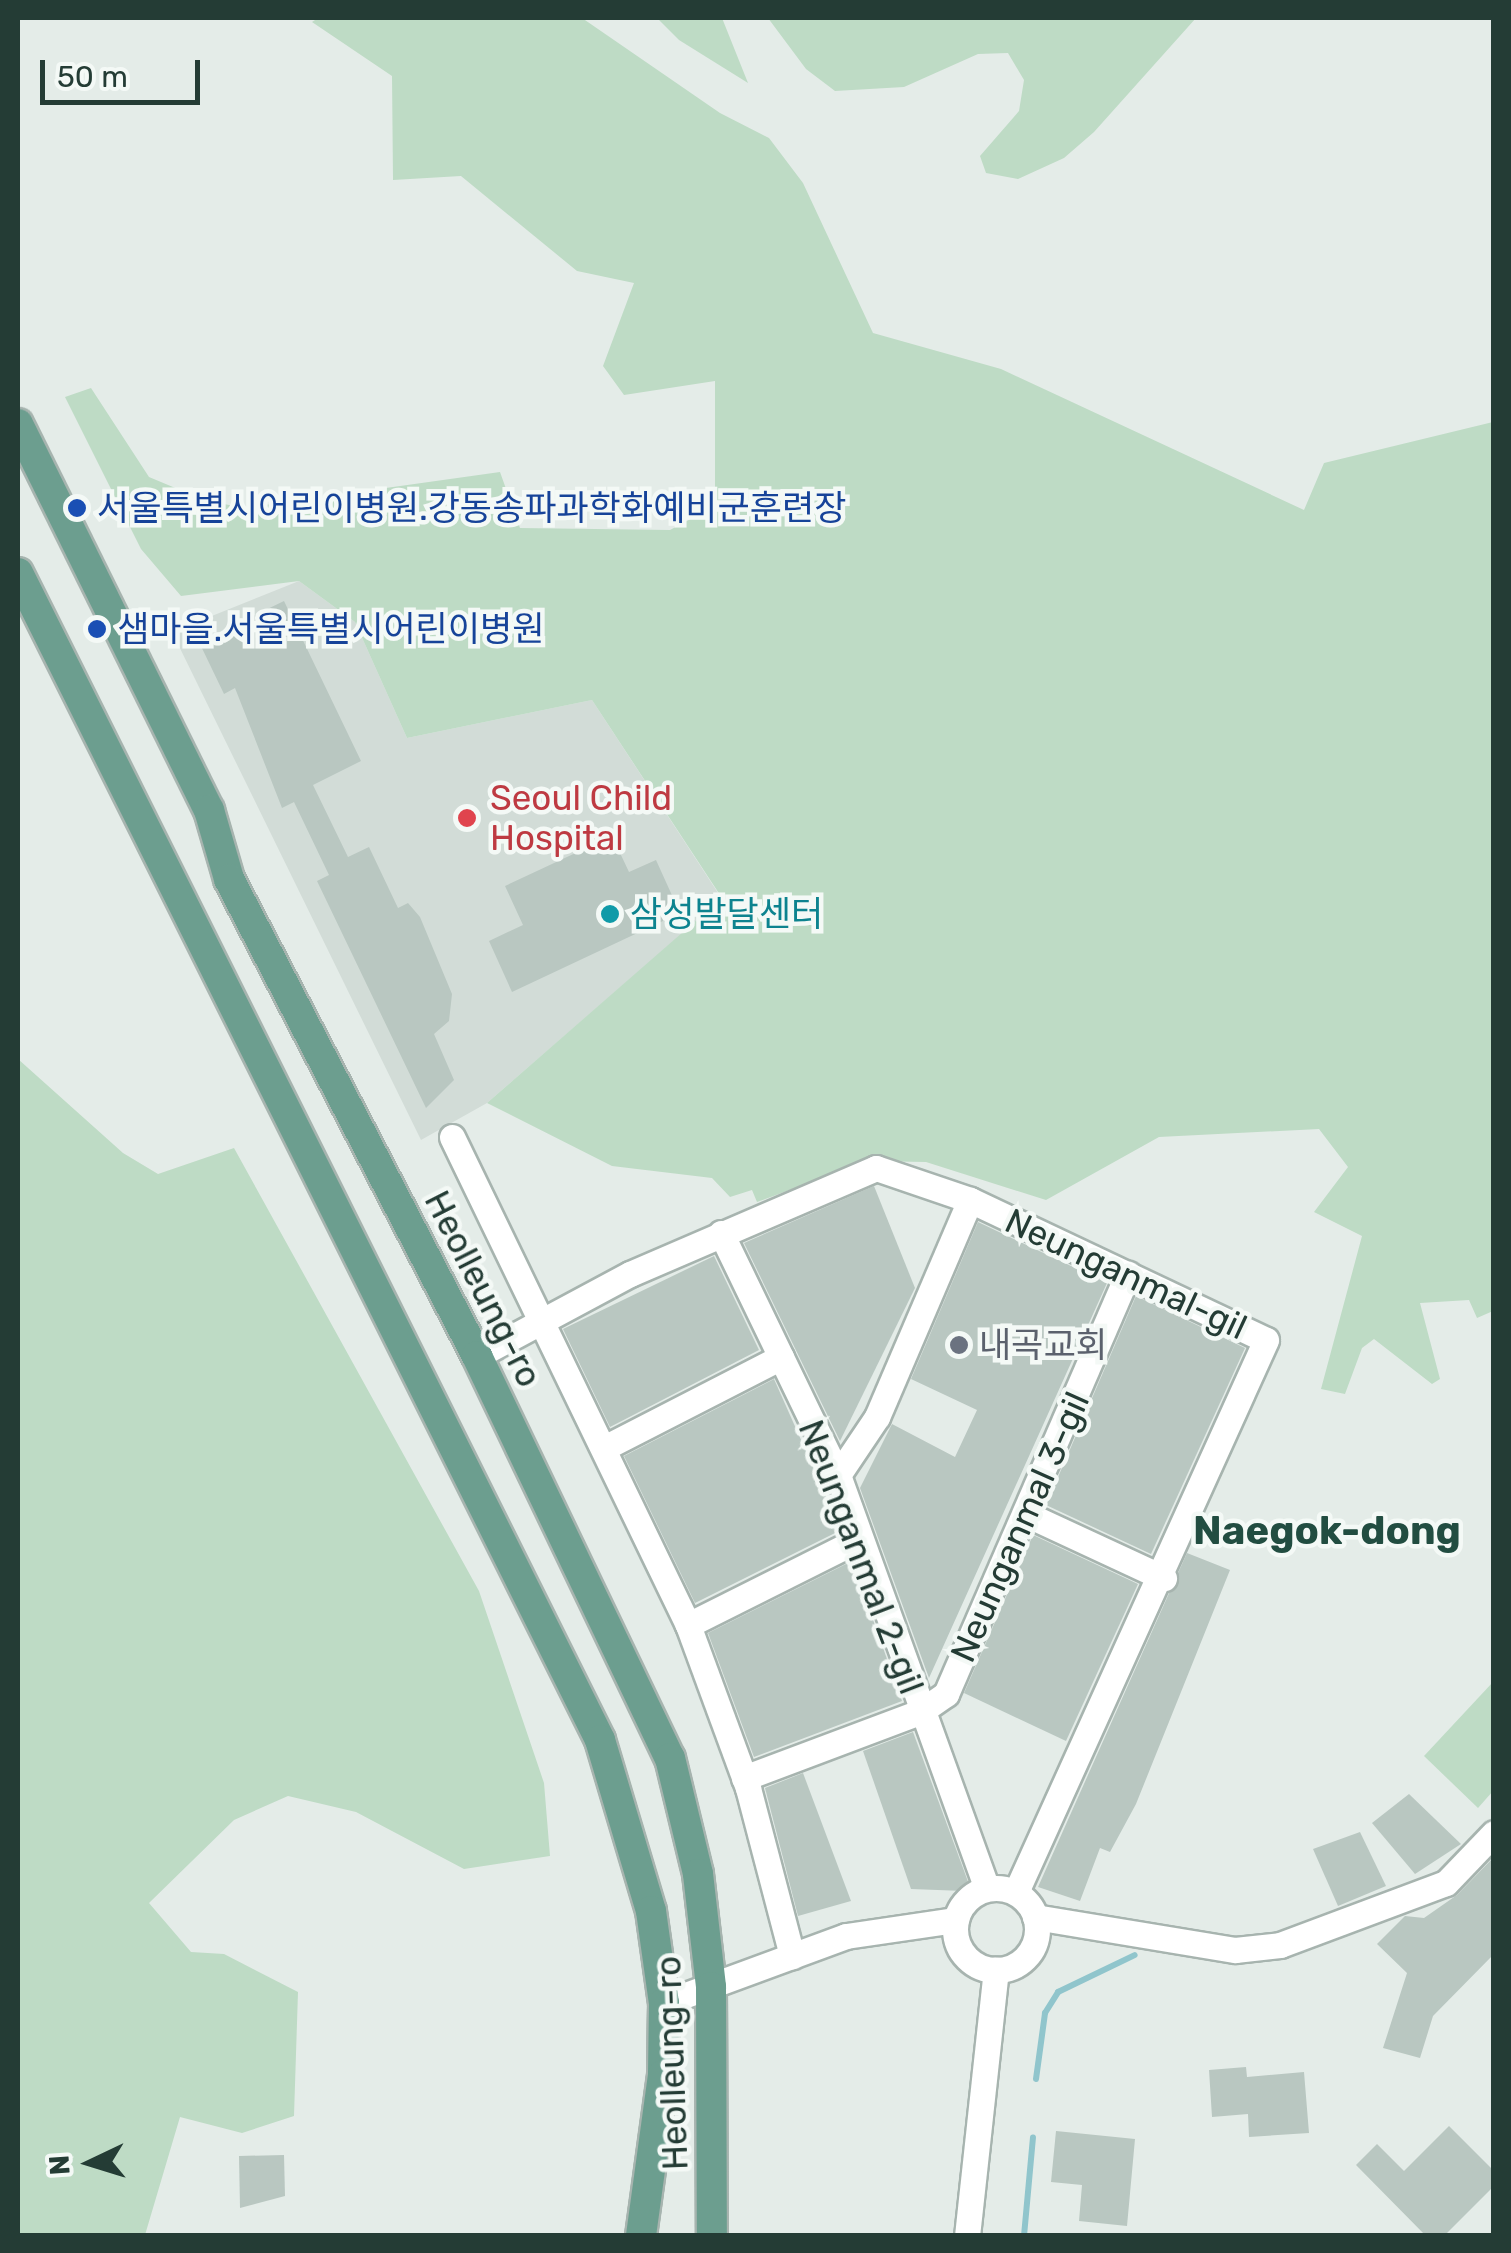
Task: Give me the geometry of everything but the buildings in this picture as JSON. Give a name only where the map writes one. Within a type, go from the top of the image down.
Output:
[{"type":"main road","name":"Heolleung-ro","points":[[18,424],[209,810],[229,879],[476,1356],[670,1758],[698,1874],[711,1987],[712,2236]]},
{"type":"main road","name":"Heolleung-ro","points":[[18,573],[600,1740],[651,1911],[664,2003],[663,2076],[641,2236]]},
{"type":"street","points":[[452,1137],[544,1317],[688,1625],[744,1778],[792,1956]]},
{"type":"street","name":"Neunganmal-gil","points":[[476,1356],[544,1317],[721,1232],[876,1168],[970,1200],[1266,1340],[1164,1578],[1016,1892]]},
{"type":"street","name":"Neunganmal-gil","points":[[838,1475],[877,1417],[970,1200]]},
{"type":"street","name":"Neunganmal 2-gil","points":[[721,1232],[838,1475],[986,1888]]},
{"type":"street","name":"Neunganmal 3-gil","points":[[920,1712],[946,1694],[1028,1515],[1128,1274]]},
{"type":"street","points":[[604,1448],[781,1357]]},
{"type":"street","points":[[1028,1515],[1164,1578]]},
{"type":"street","points":[[688,1625],[860,1539]]},
{"type":"street","points":[[744,1778],[920,1712]]},
{"type":"street","points":[[996,1970],[964,1954],[956,1920],[969,1897],[986,1888],[1016,1892],[1036,1917],[1235,1950],[1280,1946],[1446,1883],[1494,1833]]},
{"type":"street","points":[[996,1970],[1029,1953],[1036,1917]]},
{"type":"street","points":[[664,2003],[882,1928],[956,1920]]},
{"type":"street","points":[[967,2236],[996,1970]]},
{"type":"shaded area","name":"Seoul Child Hospital","points":[[299,581],[355,622],[407,738],[592,700],[722,899],[487,1103],[421,1140],[172,632]]},
{"type":"green space","points":[[318,18],[582,18],[720,113],[769,138],[803,183],[873,333],[1001,369],[1304,510],[1324,463],[1493,422],[1493,1311],[1477,1318],[1469,1300],[1420,1303],[1440,1379],[1432,1384],[1374,1339],[1362,1348],[1345,1394],[1321,1389],[1362,1236],[1314,1212],[1348,1167],[1319,1129],[1159,1137],[1046,1200],[926,1162],[867,1161],[757,1202],[752,1190],[730,1197],[712,1178],[612,1166],[487,1103],[722,898],[592,700],[407,738],[355,622],[299,581],[181,596],[141,549],[65,397],[91,388],[149,477],[204,500],[244,508],[500,472],[520,528],[670,530],[715,506],[715,381],[624,395],[603,366],[634,283],[577,271],[461,176],[393,180],[392,76],[312,22]]},
{"type":"green space","points":[[657,18],[722,18],[748,83],[679,40]]},
{"type":"green space","points":[[768,18],[1196,18],[1094,132],[1064,158],[1018,179],[986,173],[980,156],[1019,111],[1024,80],[1008,53],[978,54],[904,87],[835,91],[806,69]]},
{"type":"green space","points":[[18,1059],[123,1153],[158,1174],[234,1148],[479,1591],[544,1783],[550,1856],[464,1869],[356,1812],[288,1796],[234,1820],[149,1903],[191,1952],[224,1954],[298,1992],[294,2116],[242,2133],[180,2117],[145,2235],[18,2235]]},
{"type":"green space","points":[[1493,1682],[1493,1791],[1478,1808],[1424,1756]]},
{"type":"waterway","points":[[1036,2079],[1045,2013],[1058,1992],[1135,1955]]},
{"type":"waterway","points":[[1024,2236],[1033,2137]]},
{"type":"place","name":"서울특별시어린이병원.강동송파과학화예비군훈련장","points":[[77,508]]},
{"type":"place","name":"샘마을.서울특별시어린이병원","points":[[97,629]]},
{"type":"place","name":"Seoul Child Hospital","points":[[467,818]]},
{"type":"place","name":"삼성발달센터","points":[[610,914]]},
{"type":"place","name":"내곡교회","points":[[959,1345]]},
{"type":"district","name":"Naegok-dong","points":[[1327,1531]]}]
